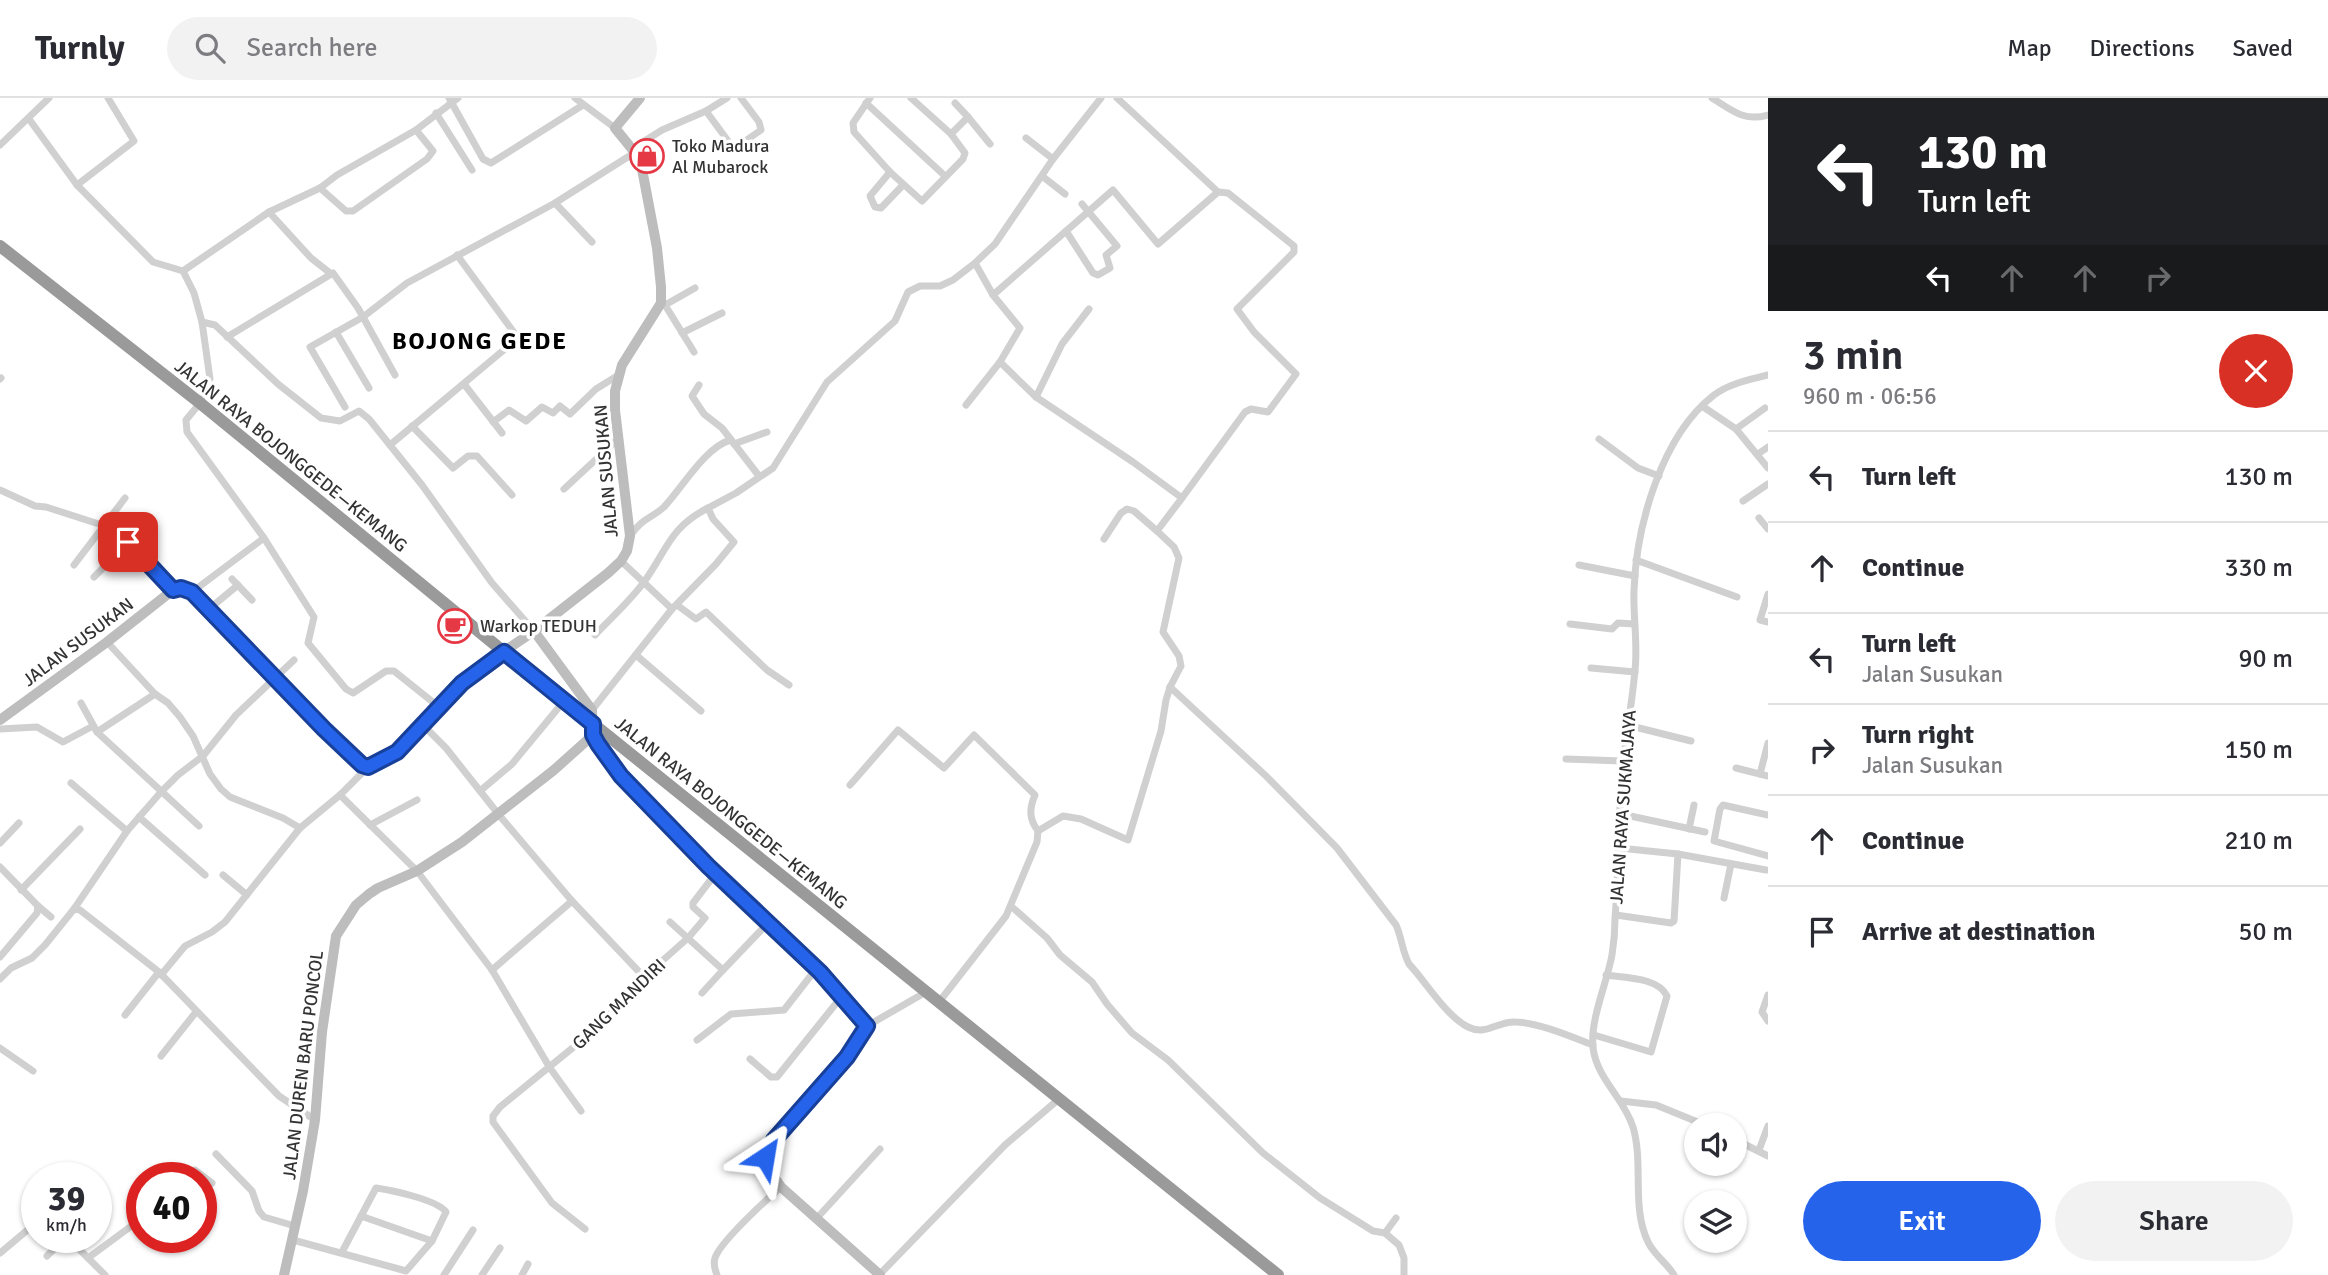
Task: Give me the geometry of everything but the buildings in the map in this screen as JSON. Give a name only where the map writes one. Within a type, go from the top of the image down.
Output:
[{"type":"highway","name":"JALAN RAYA BOJONGGEDE—KEMANG","points":[[0,246],[200,403],[564,701],[593,729],[939,1002],[1278,1275]]},
{"type":"street","points":[[0,145],[49,98]]},
{"type":"street","points":[[575,98],[615,128],[633,151],[646,179],[663,304],[694,352]]},
{"type":"street","points":[[615,128],[640,98]]},
{"type":"street","points":[[345,407],[310,347],[363,317],[407,283],[555,203],[662,130],[706,111],[727,98]]},
{"type":"street","points":[[706,111],[731,145],[738,146],[761,130],[759,122],[741,98]]},
{"type":"street","points":[[911,98],[951,134],[965,153],[963,159],[922,201],[890,172],[853,132],[853,123],[868,101],[945,176]]},
{"type":"street","points":[[595,635],[643,583],[675,531],[759,476],[768,473],[779,460],[827,382],[895,321],[908,292],[920,286],[940,286],[953,280],[975,263],[1014,220],[1053,159],[1101,98]]},
{"type":"street","points":[[1117,98],[1218,192],[1228,193],[1295,248],[1237,309],[1254,332],[1296,374],[1268,412],[1251,409],[1245,412],[1157,531]]},
{"type":"street","points":[[1712,98],[1742,117],[1768,115]]},
{"type":"street","points":[[77,186],[134,141],[111,99]]},
{"type":"street","points":[[183,271],[269,212],[320,188],[337,175],[416,130],[453,99],[483,159],[491,163],[583,105]]},
{"type":"street","points":[[955,103],[990,144]]},
{"type":"street","points":[[436,113],[472,170]]},
{"type":"street","points":[[951,134],[968,117]]},
{"type":"street","points":[[29,119],[77,186],[153,261],[183,271],[194,293],[202,322],[210,379],[200,403],[186,420],[187,432],[264,538],[314,617],[308,643],[346,689],[353,693],[386,671],[394,671],[439,707]]},
{"type":"street","points":[[320,188],[345,211],[353,211],[427,159],[433,151],[416,130]]},
{"type":"street","points":[[1026,138],[1053,159]]},
{"type":"street","points":[[890,172],[870,196],[875,207],[881,208],[904,185]]},
{"type":"street","points":[[1042,176],[1065,194]]},
{"type":"street","points":[[993,295],[1113,190],[1154,242],[1160,244],[1218,192]]},
{"type":"street","points":[[555,203],[592,242]]},
{"type":"street","points":[[1066,231],[1093,273],[1097,275],[1109,268],[1106,256],[1116,245],[1082,204]]},
{"type":"street","points":[[269,212],[312,258],[334,274],[363,317],[395,375]]},
{"type":"street","points":[[390,445],[518,338],[457,255]]},
{"type":"street","points":[[966,405],[1000,362],[1020,328],[993,295],[975,263]]},
{"type":"street","points":[[227,337],[330,273]]},
{"type":"street","points":[[663,304],[695,288]]},
{"type":"street","name":"JALAN SUSUKAN","points":[[368,767],[397,752],[474,672],[587,591],[621,561],[630,536],[615,410],[617,376],[663,304]]},
{"type":"street","points":[[1036,397],[1062,344],[1089,309]]},
{"type":"street","points":[[682,333],[722,313]]},
{"type":"street","points":[[202,322],[215,325],[278,384],[321,418],[340,421],[359,411],[369,419],[422,485],[492,583],[534,631],[593,710],[593,729],[608,760],[621,776],[716,873],[816,969],[867,1026]]},
{"type":"street","points":[[336,332],[369,388]]},
{"type":"street","points":[[1000,362],[1036,397],[1182,498]]},
{"type":"street","name":"JALAN RAYA SUKMAJAYA","points":[[1674,1275],[1648,1241],[1642,1221],[1638,1147],[1632,1125],[1621,1101],[1600,1073],[1593,1045],[1611,956],[1616,915],[1623,761],[1635,672],[1636,560],[1647,510],[1676,440],[1702,406],[1727,387],[1768,375]]},
{"type":"street","points":[[493,422],[509,410],[526,421],[542,408],[553,413],[561,406],[570,414],[596,389],[617,376]]},
{"type":"street","points":[[464,384],[502,433]]},
{"type":"street","points":[[699,385],[692,396],[704,414],[722,428],[759,476]]},
{"type":"street","points":[[1702,406],[1737,429],[1768,468]]},
{"type":"street","points":[[1737,429],[1766,408]]},
{"type":"street","points":[[412,426],[453,468],[468,456],[477,456],[512,495]]},
{"type":"street","points":[[630,536],[643,519],[663,507],[717,445],[767,432]]},
{"type":"street","points":[[564,489],[619,438]]},
{"type":"street","points":[[1599,439],[1638,468],[1659,476]]},
{"type":"street","points":[[1758,454],[1768,447]]},
{"type":"street","points":[[1743,501],[1768,484]]},
{"type":"street","points":[[0,490],[35,506],[105,526],[128,542],[173,590],[181,588],[192,592],[341,746],[362,765],[368,767],[340,795],[300,828],[225,922],[184,946],[125,1014]]},
{"type":"street","points":[[74,565],[125,498]]},
{"type":"street","points":[[593,710],[674,607],[734,542],[713,519],[708,508]]},
{"type":"street","points":[[1038,831],[1063,816],[1081,819],[1128,841],[1161,731],[1170,687],[1181,666],[1181,661],[1165,637],[1163,629],[1179,558],[1174,547],[1134,511],[1127,509],[1121,513],[1104,539]]},
{"type":"street","points":[[1759,518],[1768,529]]},
{"type":"street","points":[[192,592],[264,538]]},
{"type":"street","points":[[94,577],[128,542]]},
{"type":"street","points":[[1636,560],[1737,597]]},
{"type":"street","points":[[621,561],[643,583],[674,607],[696,619],[706,612],[767,670],[789,685]]},
{"type":"street","points":[[1579,565],[1635,576]]},
{"type":"street","points":[[209,609],[235,582],[252,600]]},
{"type":"street","name":"JALAN SUSUKAN","points":[[0,719],[107,642],[173,590]]},
{"type":"street","points":[[1768,594],[1760,620],[1768,621]]},
{"type":"street","points":[[1570,624],[1612,629],[1618,623],[1634,624]]},
{"type":"street","points":[[107,642],[180,717],[203,756],[210,774],[221,789],[230,797],[283,818],[300,828]]},
{"type":"street","points":[[636,655],[701,711]]},
{"type":"street","points":[[0,979],[11,968],[32,958],[74,909],[139,817],[178,775],[203,756],[236,715],[294,660]]},
{"type":"street","points":[[1591,668],[1635,672]]},
{"type":"street","points":[[1170,687],[1266,776],[1346,858],[1396,925],[1404,956],[1409,964],[1456,1019],[1476,1030],[1484,1031],[1517,1022],[1561,1033],[1593,1045]]},
{"type":"street","points":[[0,729],[37,727],[63,742],[95,729],[155,694]]},
{"type":"street","points":[[480,791],[512,764],[564,701]]},
{"type":"street","points":[[81,702],[95,729],[199,827]]},
{"type":"street","points":[[423,725],[446,748],[572,901],[644,977]]},
{"type":"street","points":[[1628,725],[1691,741]]},
{"type":"street","name":"JALAN DUREN BARU PONCOL","points":[[284,1275],[315,1120],[322,1032],[336,936],[356,905],[369,894],[417,871],[499,815],[554,770],[593,729]]},
{"type":"street","points":[[850,785],[898,730],[944,768],[974,735],[1035,795],[1030,820],[1038,831],[1034,853],[1012,907],[939,1002]]},
{"type":"street","points":[[1736,768],[1764,775],[1768,743]]},
{"type":"street","points":[[1566,759],[1623,761]]},
{"type":"street","points":[[71,783],[127,831]]},
{"type":"street","points":[[340,795],[417,871],[492,971],[550,1068],[581,1111]]},
{"type":"street","points":[[370,825],[417,800]]},
{"type":"street","points":[[1689,829],[1694,805]]},
{"type":"street","points":[[1768,816],[1723,805],[1714,841],[1768,856]]},
{"type":"street","points":[[1621,814],[1705,832]]},
{"type":"street","points":[[139,817],[205,875]]},
{"type":"street","points":[[0,843],[19,823]]},
{"type":"street","points":[[21,890],[80,829]]},
{"type":"street","points":[[1619,848],[1678,854],[1766,870]]},
{"type":"street","points":[[1616,915],[1671,923],[1674,921],[1678,854]]},
{"type":"street","points":[[1724,898],[1731,864]]},
{"type":"street","points":[[0,867],[51,917]]},
{"type":"street","points":[[688,938],[705,918],[693,903],[716,873]]},
{"type":"street","points":[[223,875],[247,895]]},
{"type":"street","points":[[492,971],[572,901]]},
{"type":"street","points":[[0,957],[37,913],[38,906]]},
{"type":"street","points":[[1012,907],[1047,938],[1060,955],[1092,982],[1132,1033],[1168,1060],[1263,1153],[1320,1198],[1373,1231],[1385,1233],[1402,1250],[1405,1258],[1404,1275]]},
{"type":"street","points":[[74,909],[91,918],[160,973],[279,1096],[315,1120]]},
{"type":"street","points":[[670,922],[723,970]]},
{"type":"street","points":[[702,993],[768,923]]},
{"type":"street","name":"GANG MANDIRI","points":[[586,1229],[545,1196],[492,1119],[500,1107],[597,1028],[644,977],[688,938]]},
{"type":"street","points":[[697,1040],[731,1014],[784,1010],[816,969]]},
{"type":"street","points":[[1594,1035],[1651,1052],[1667,996],[1661,986],[1606,975]]},
{"type":"street","points":[[926,992],[867,1026],[847,1057],[768,1148],[766,1163],[780,1187],[880,1275],[1005,1145],[1059,1099]]},
{"type":"street","points":[[1768,995],[1762,1013],[1768,1021]]},
{"type":"street","points":[[750,1059],[771,1076],[777,1077],[842,996]]},
{"type":"street","points":[[161,1056],[196,1012]]},
{"type":"street","points":[[0,1048],[33,1071]]},
{"type":"street","points":[[1621,1101],[1656,1105],[1684,1116]]},
{"type":"street","points":[[1759,1150],[1768,1126]]},
{"type":"street","points":[[1747,1145],[1768,1156]]},
{"type":"street","points":[[817,1218],[880,1149]]},
{"type":"street","points":[[216,1154],[252,1191],[264,1217],[295,1226]]},
{"type":"street","points":[[717,1275],[714,1259],[719,1251],[780,1187]]},
{"type":"street","points":[[293,1240],[342,1252],[408,1274],[432,1241],[446,1212],[430,1202],[376,1188],[342,1252]]},
{"type":"street","points":[[361,1216],[432,1241]]},
{"type":"street","points":[[1385,1233],[1396,1218]]},
{"type":"street","points":[[88,1258],[126,1230]]},
{"type":"street","points":[[444,1275],[473,1230]]},
{"type":"street","points":[[0,1253],[21,1235]]},
{"type":"street","points":[[482,1275],[500,1248]]},
{"type":"street","points":[[47,1256],[50,1253]]},
{"type":"street","points":[[83,1253],[106,1275]]},
{"type":"street","points":[[522,1275],[528,1264]]},
{"type":"place","name":"Toko Madura Al Mubarock","points":[[647,156]]},
{"type":"place","name":"Warkop TEDUH","points":[[455,626]]},
{"type":"district","name":"BOJONG GEDE","points":[[480,341]]},
{"type":"route","points":[[128,542],[173,590],[181,588],[192,592],[362,765],[368,767],[397,752],[462,683],[504,652],[593,724],[593,735],[621,776],[708,866],[820,972],[867,1026],[847,1057],[774,1140],[765,1157]]}]
